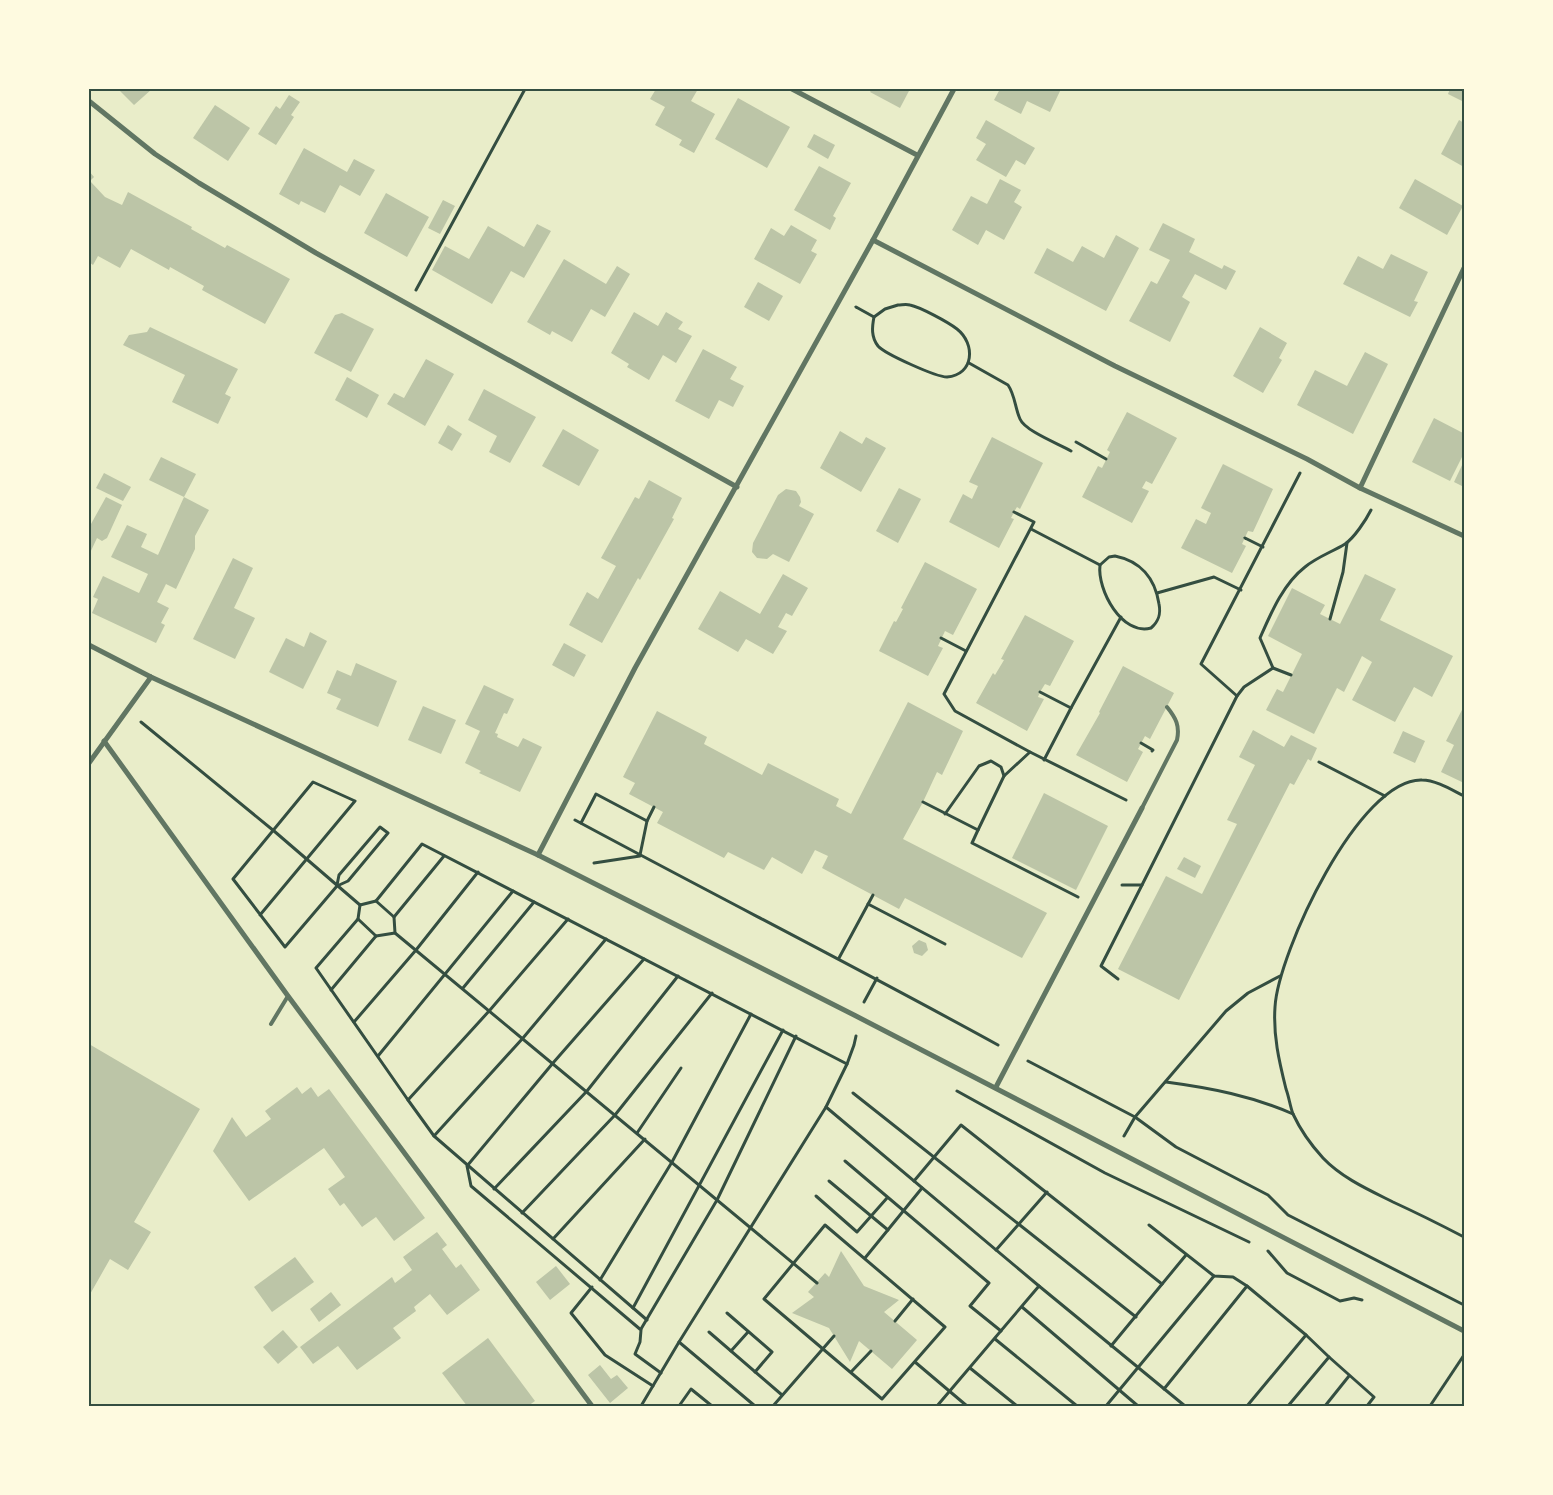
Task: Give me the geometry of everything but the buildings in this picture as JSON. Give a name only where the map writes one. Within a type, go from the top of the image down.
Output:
[{"type":"street","points":[[792,89],[917,155]]},
{"type":"street","points":[[538,856],[635,668],[737,487],[954,89]]},
{"type":"street","points":[[89,101],[143,145],[175,168],[316,253],[737,487]]},
{"type":"street","points":[[873,240],[1115,366],[1307,459],[1360,488],[1464,536]]},
{"type":"street","points":[[1360,488],[1464,268]]},
{"type":"street","points":[[89,644],[151,677],[538,856],[996,1088],[1464,1331]]},
{"type":"street","points":[[89,763],[151,677]]},
{"type":"street","points":[[104,740],[288,996],[592,1406]]},
{"type":"street","points":[[996,1088],[1142,808]]},
{"type":"lane","points":[[1142,808],[1177,740],[1179,730],[1176,717],[1167,707]]},
{"type":"lane","points":[[271,1024],[288,996]]},
{"type":"path","points":[[409,304],[525,89]]},
{"type":"path","points":[[898,305],[917,307],[951,325],[966,338],[970,348],[969,363],[957,374],[941,377],[890,354],[878,346],[873,338],[874,317],[884,309],[898,305]]},
{"type":"path","points":[[969,363],[1008,385],[1012,391],[1020,420],[1027,428],[1071,450]]},
{"type":"path","points":[[1076,442],[1106,459]]},
{"type":"path","points":[[1237,696],[1201,664],[1241,590],[1307,459]]},
{"type":"path","points":[[1291,675],[1273,668],[1260,638],[1275,605],[1289,583],[1305,566],[1347,543],[1367,518],[1379,497]]},
{"type":"path","points":[[1014,512],[1034,522],[944,694],[955,711],[1044,760],[1142,808]]},
{"type":"path","points":[[1031,529],[1100,566]]},
{"type":"path","points":[[1245,538],[1263,547]]},
{"type":"path","points":[[1330,619],[1343,572],[1347,543]]},
{"type":"path","points":[[1115,556],[1130,561],[1148,574],[1157,592],[1160,614],[1158,620],[1151,628],[1138,629],[1126,622],[1113,608],[1106,596],[1100,577],[1100,566],[1109,557],[1115,556]]},
{"type":"path","points":[[1157,592],[1214,577],[1241,590]]},
{"type":"path","points":[[1044,760],[1121,617]]},
{"type":"path","points":[[941,638],[966,651]]},
{"type":"path","points":[[1118,980],[1102,966],[1142,884],[1237,696],[1244,687],[1273,668]]},
{"type":"path","points":[[1040,692],[1071,708]]},
{"type":"path","points":[[127,710],[274,831],[360,905]]},
{"type":"path","points":[[1030,752],[1004,776],[972,842],[1092,903]]},
{"type":"path","points":[[945,814],[979,766],[991,761],[1001,767],[1004,776]]},
{"type":"path","points":[[1319,762],[1385,796]]},
{"type":"path","points":[[1464,796],[1432,782],[1422,780],[1405,784],[1385,796],[1365,816],[1324,873],[1303,916],[1280,976],[1275,1005],[1275,1036],[1279,1064],[1294,1115],[1313,1146],[1324,1159],[1344,1175],[1377,1194],[1464,1237]]},
{"type":"path","points":[[260,915],[355,801],[313,782],[233,879],[260,915],[285,947],[337,886],[348,881],[388,833],[380,827],[339,875],[337,886]]},
{"type":"path","points":[[581,823],[596,794],[647,821]]},
{"type":"path","points":[[923,802],[978,830]]},
{"type":"path","points":[[640,855],[647,821],[654,807]]},
{"type":"path","points":[[561,812],[1135,1118],[1176,1147],[1268,1195],[1288,1215],[1464,1305]]},
{"type":"path","points":[[360,905],[376,901],[422,844],[847,1064]]},
{"type":"path","points":[[444,856],[394,917],[395,932],[816,1282]]},
{"type":"path","points":[[354,1022],[416,950],[478,872]]},
{"type":"path","points":[[1102,886],[1142,884]]},
{"type":"path","points":[[378,1056],[513,891]]},
{"type":"path","points":[[838,958],[874,895]]},
{"type":"path","points":[[376,901],[394,917]]},
{"type":"path","points":[[462,988],[534,902]]},
{"type":"path","points":[[868,904],[945,944]]},
{"type":"path","points":[[360,905],[358,919],[316,968],[331,990],[434,1136],[647,1320]]},
{"type":"path","points":[[358,919],[376,936]]},
{"type":"path","points":[[408,1100],[490,1010],[568,919]]},
{"type":"path","points":[[331,990],[376,936],[395,932]]},
{"type":"path","points":[[434,1136],[522,1038],[606,939]]},
{"type":"path","points":[[467,1166],[644,958]]},
{"type":"path","points":[[494,1189],[587,1091],[678,976]]},
{"type":"path","points":[[1105,1173],[1135,1118],[1226,1011],[1248,993],[1280,976]]},
{"type":"path","points":[[522,1213],[615,1115],[712,993]]},
{"type":"path","points":[[600,1280],[672,1162],[751,1014]]},
{"type":"path","points":[[633,1308],[783,1030]]},
{"type":"path","points":[[641,1406],[826,1107],[847,1064],[856,1035],[865,1039]]},
{"type":"path","points":[[661,1373],[635,1354],[640,1342],[641,1330],[718,1200],[796,1036]]},
{"type":"path","points":[[637,1133],[681,1068]]},
{"type":"path","points":[[1166,1082],[1238,1094],[1294,1115]]},
{"type":"path","points":[[951,1087],[1105,1173],[1252,1244]]},
{"type":"path","points":[[854,1092],[1136,1317]]},
{"type":"path","points":[[826,1107],[1185,1406]]},
{"type":"path","points":[[914,1181],[962,1125],[1162,1284]]},
{"type":"path","points":[[553,1239],[645,1139]]},
{"type":"path","points":[[845,1162],[989,1283],[970,1306],[1001,1330]]},
{"type":"path","points":[[467,1166],[471,1186],[641,1330]]},
{"type":"path","points":[[829,1181],[888,1230]]},
{"type":"path","points":[[865,1258],[922,1188]]},
{"type":"path","points":[[996,1250],[1047,1192]]},
{"type":"path","points":[[816,1196],[857,1232],[887,1198]]},
{"type":"path","points":[[825,1225],[945,1327],[882,1399],[764,1298],[794,1263],[825,1225]]},
{"type":"path","points":[[1149,1225],[1214,1276],[1234,1277],[1247,1286],[1306,1335],[1374,1397],[1367,1406]]},
{"type":"path","points":[[1261,1248],[1269,1252],[1287,1273],[1340,1301],[1354,1298],[1368,1302]]},
{"type":"path","points":[[1111,1346],[1186,1255]]},
{"type":"path","points":[[1106,1406],[1214,1276]]},
{"type":"path","points":[[937,1406],[1039,1286]]},
{"type":"path","points":[[1164,1389],[1247,1286]]},
{"type":"path","points":[[592,1287],[571,1313],[606,1355],[654,1386]]},
{"type":"path","points":[[895,1321],[913,1299]]},
{"type":"path","points":[[1022,1307],[1138,1406]]},
{"type":"path","points":[[727,1313],[772,1352],[755,1372]]},
{"type":"path","points":[[709,1332],[782,1396]]},
{"type":"path","points":[[731,1351],[748,1332]]},
{"type":"path","points":[[1247,1406],[1306,1335]]},
{"type":"path","points":[[773,1406],[834,1336]]},
{"type":"path","points":[[994,1339],[1077,1406]]},
{"type":"path","points":[[679,1342],[755,1406]]},
{"type":"path","points":[[851,1372],[871,1351]]},
{"type":"path","points":[[1430,1406],[1464,1355]]},
{"type":"path","points":[[1288,1406],[1328,1357]]},
{"type":"path","points":[[915,1362],[967,1406]]},
{"type":"path","points":[[970,1368],[1017,1406]]},
{"type":"path","points":[[1325,1406],[1349,1376]]},
{"type":"path","points":[[679,1406],[692,1389],[712,1406]]}]
